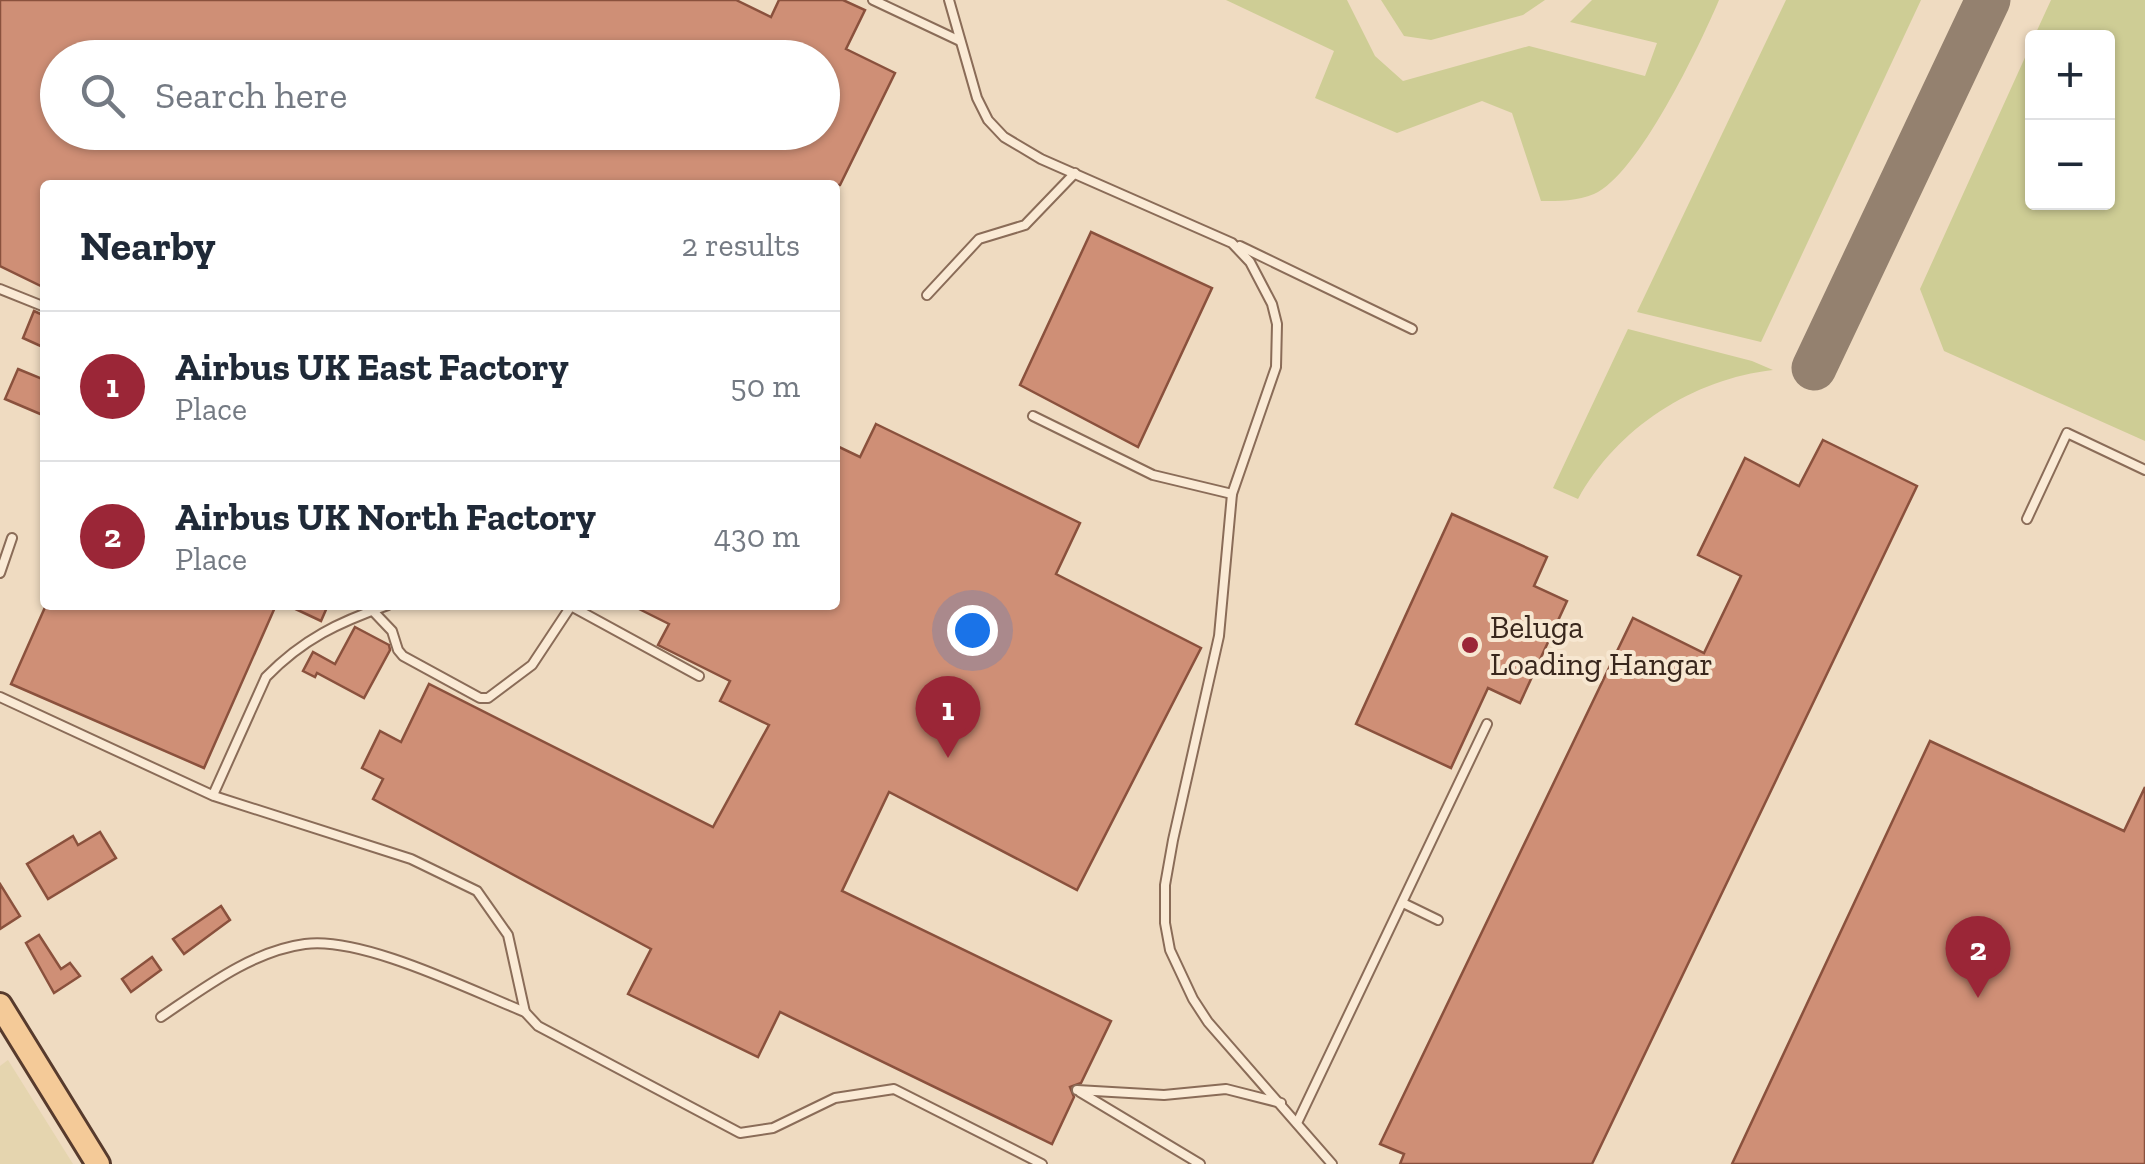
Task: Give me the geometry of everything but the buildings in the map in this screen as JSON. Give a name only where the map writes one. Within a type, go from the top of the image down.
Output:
[{"type":"main road","points":[[0,1004],[98,1164]]},
{"type":"lane","points":[[873,0],[960,41]]},
{"type":"lane","points":[[949,0],[977,98],[988,120],[1004,137],[1022,149],[1412,328]]},
{"type":"lane","points":[[928,295],[978,239],[1025,224],[1075,173]]},
{"type":"lane","points":[[1232,243],[1260,277],[1277,324],[1276,368],[1232,494],[1220,636],[1173,840],[1164,908],[1170,950],[1192,999],[1228,1049],[1281,1102],[1332,1164]]},
{"type":"lane","points":[[0,289],[40,305]]},
{"type":"lane","points":[[1033,416],[1153,475],[1232,494]]},
{"type":"lane","points":[[2027,519],[2067,433],[2145,470]]},
{"type":"lane","points":[[0,573],[12,538]]},
{"type":"lane","points":[[212,795],[266,678],[332,625],[372,610],[392,631],[403,656],[480,698],[488,698],[532,665],[567,610]]},
{"type":"lane","points":[[577,610],[699,676]]},
{"type":"lane","points":[[0,697],[212,795],[411,859],[477,891],[508,935],[524,1012]]},
{"type":"lane","points":[[1298,1122],[1487,724]]},
{"type":"lane","points":[[1402,904],[1438,920]]},
{"type":"lane","points":[[161,1017],[235,967],[306,944],[353,949],[443,975],[524,1012],[538,1026],[740,1133],[773,1128],[836,1098],[894,1090],[1042,1164]]},
{"type":"lane","points":[[1200,1164],[1078,1090],[1164,1095],[1226,1089],[1281,1102]]},
{"type":"shaded area","points":[[1226,0],[1347,0],[1375,56],[1403,81],[1529,46],[1645,76],[1657,43],[1570,22],[1592,0],[1719,0],[1666,107],[1629,162],[1594,194],[1541,201],[1512,113],[1482,101],[1397,133],[1315,98],[1334,51]]},
{"type":"shaded area","points":[[1381,0],[1545,0],[1523,15],[1431,40],[1404,36]]},
{"type":"shaded area","points":[[1786,0],[1921,0],[1761,342],[1637,312]]},
{"type":"shaded area","points":[[2051,0],[2145,0],[2145,441],[1944,351],[1920,289],[2025,57],[2025,210],[2115,210],[2115,30],[2037,30]]},
{"type":"shaded area","points":[[1628,329],[1773,370],[1714,384],[1660,411],[1614,450],[1578,499],[1553,488]]},
{"type":"shaded area","points":[[8,1060],[73,1164],[0,1164],[0,1066]]},
{"type":"taxiway","points":[[1814,368],[1988,0]]},
{"type":"place","name":"Beluga Loading Hangar","points":[[1470,645]]},
{"type":"place","name":"Airbus UK East Factory","points":[[948,758]]},
{"type":"place","name":"Airbus UK North Factory","points":[[1978,998]]}]
